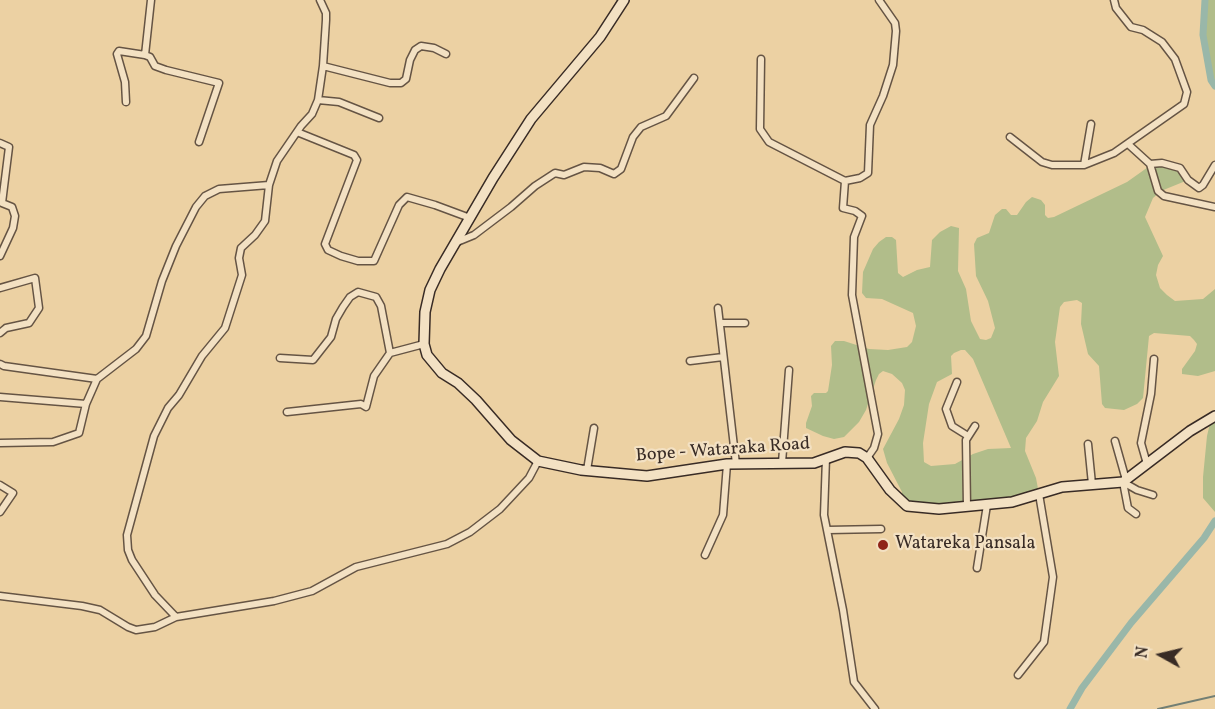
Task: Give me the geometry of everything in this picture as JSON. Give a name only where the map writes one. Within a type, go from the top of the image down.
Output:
[{"type":"street","points":[[145,55],[151,0]]},
{"type":"street","points":[[176,617],[155,595],[132,560],[126,535],[154,436],[168,408],[179,395],[202,356],[225,328],[242,274],[239,258],[241,248],[255,235],[265,221],[268,185],[277,161],[312,114],[318,100],[326,20],[320,0]]},
{"type":"street","points":[[287,412],[360,404],[366,407],[374,376],[390,353],[424,344],[425,312],[430,290],[493,178],[531,119],[600,38],[624,0]]},
{"type":"street","points":[[760,59],[760,129],[762,134],[769,142],[845,181],[860,178],[868,173],[870,124],[883,96],[892,65],[895,23],[879,0]]},
{"type":"street","points":[[1010,137],[1042,162],[1052,165],[1084,165],[1114,153],[1181,108],[1187,92],[1175,59],[1162,42],[1143,30],[1131,27],[1116,8],[1114,0]]},
{"type":"street","points":[[323,66],[390,83],[401,83],[406,79],[410,60],[415,50],[421,46],[434,48],[446,54]]},
{"type":"street","points":[[126,102],[117,54],[119,51],[145,55],[150,57],[155,66],[219,83],[199,142]]},
{"type":"street","points":[[457,242],[474,235],[536,186],[555,174],[564,175],[584,167],[600,168],[614,174],[621,169],[633,137],[641,127],[666,116],[694,78]]},
{"type":"street","points":[[318,100],[339,102],[379,118]]},
{"type":"street","points":[[1084,165],[1091,124]]},
{"type":"street","points":[[297,132],[354,155],[357,160],[326,244],[328,250],[358,261],[374,261],[399,206],[407,197],[470,218]]},
{"type":"street","points":[[0,143],[9,147],[2,203],[12,207],[15,216],[13,228],[0,256]]},
{"type":"street","points":[[1128,144],[1150,164],[1158,191],[1164,196],[1215,207]]},
{"type":"street","points":[[1150,164],[1162,163],[1180,168],[1188,180],[1199,188],[1203,186],[1215,165]]},
{"type":"street","points":[[845,181],[843,208],[855,210],[862,216],[854,237],[852,295],[878,434],[874,448],[867,458],[890,490],[907,506],[939,509],[987,505],[1012,502],[1062,487],[1124,481],[1190,431],[1215,416]]},
{"type":"street","points":[[0,443],[53,442],[79,433],[86,404],[97,380],[136,349],[146,336],[162,281],[176,246],[196,207],[205,196],[219,189],[268,185]]},
{"type":"street","points":[[0,288],[35,278],[39,308],[29,323],[6,328],[0,333]]},
{"type":"street","points":[[280,358],[313,360],[331,337],[336,319],[343,307],[350,297],[358,292],[376,297],[381,306],[390,353]]},
{"type":"street","points":[[705,555],[723,515],[731,464],[718,308]]},
{"type":"street","points":[[720,323],[745,323]]},
{"type":"street","name":"Bope - Wataraka Road","points":[[424,344],[427,355],[442,374],[458,383],[511,440],[538,461],[587,471],[647,476],[731,464],[814,463],[845,452],[859,453],[867,458]]},
{"type":"street","points":[[690,361],[723,357]]},
{"type":"street","points":[[1147,464],[1141,443],[1151,394],[1154,359]]},
{"type":"street","points":[[0,364],[97,380]]},
{"type":"street","points":[[782,463],[789,370]]},
{"type":"street","points":[[957,382],[946,409],[952,426],[968,436]]},
{"type":"street","points":[[0,397],[86,404]]},
{"type":"street","points":[[967,507],[968,436],[975,426]]},
{"type":"street","points":[[587,471],[594,428]]},
{"type":"street","points":[[1115,441],[1128,508],[1136,514]]},
{"type":"street","points":[[1088,444],[1092,483]]},
{"type":"street","points":[[826,458],[824,515],[854,682],[875,709]]},
{"type":"street","points":[[0,596],[100,610],[136,630],[155,627],[176,617],[274,601],[312,591],[356,567],[447,544],[470,532],[500,509],[529,478],[538,461]]},
{"type":"street","points":[[1124,481],[1137,490],[1153,495]]},
{"type":"street","points":[[0,485],[13,493],[0,512]]},
{"type":"street","points":[[1018,675],[1044,642],[1053,577],[1039,494]]},
{"type":"street","points":[[977,568],[987,505]]},
{"type":"street","points":[[828,530],[881,529]]},
{"type":"green space","points":[[1205,0],[1215,0],[1215,86],[1211,80],[1203,35]]},
{"type":"green space","points":[[1151,165],[1180,168],[1188,180],[1161,191],[1153,198],[1145,217],[1163,256],[1156,275],[1160,288],[1175,301],[1203,299],[1215,289],[1215,371],[1198,376],[1182,374],[1182,369],[1195,351],[1197,344],[1190,336],[1154,333],[1149,336],[1143,398],[1137,404],[1124,410],[1105,408],[1102,404],[1099,366],[1088,354],[1081,324],[1082,303],[1077,300],[1064,302],[1060,307],[1055,342],[1059,376],[1043,402],[1037,421],[1026,438],[1025,451],[1036,478],[1039,494],[1027,496],[916,508],[902,497],[902,492],[887,463],[883,449],[899,419],[904,405],[905,390],[902,383],[892,374],[883,371],[876,380],[866,410],[859,422],[844,437],[834,439],[806,428],[812,406],[811,396],[814,393],[828,391],[832,365],[831,346],[835,341],[844,341],[869,349],[888,350],[907,347],[912,342],[916,326],[913,313],[882,299],[866,298],[862,293],[863,272],[873,249],[879,242],[886,237],[896,240],[898,273],[903,277],[930,267],[932,240],[951,226],[959,228],[958,271],[966,289],[971,321],[980,339],[986,340],[991,338],[995,328],[988,301],[976,276],[974,244],[977,238],[989,233],[995,215],[1002,209],[1006,209],[1011,215],[1017,215],[1032,197],[1041,200],[1045,205],[1045,215],[1048,218],[1054,217],[1127,182]],"holes":[[[965,350],[973,359],[1011,448],[988,449],[955,464],[931,466],[924,462],[923,443],[929,404],[937,382],[952,374],[951,356]]]},
{"type":"green space","points":[[1215,416],[1215,512],[1203,498],[1203,477],[1207,436],[1211,419]]},
{"type":"waterway","points":[[612,11],[618,0]]},
{"type":"waterway","points":[[1205,0],[1203,35],[1211,80],[1215,86]]},
{"type":"waterway","points":[[1070,709],[1082,688],[1131,623],[1204,538],[1215,521]]},
{"type":"waterway","points":[[1158,709],[1215,696]]},
{"type":"place","name":"Watareka Pansala","points":[[883,545]]}]
